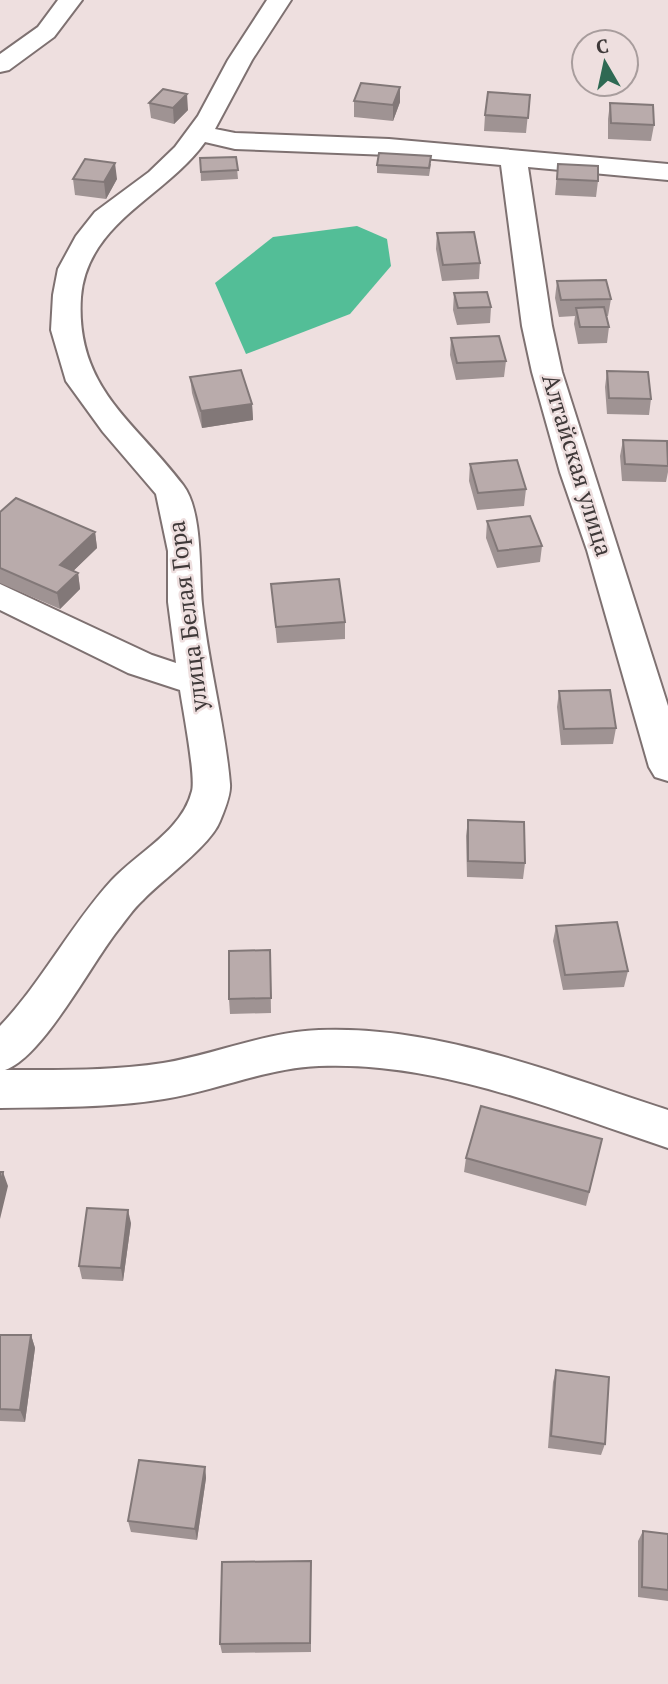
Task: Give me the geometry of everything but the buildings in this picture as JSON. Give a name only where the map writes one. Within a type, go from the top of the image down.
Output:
[{"type":"street","points":[[0,65],[46,32],[70,0]]},
{"type":"street","name":"улица Белая Гора","points":[[0,1054],[36,1016],[87,939],[126,891],[201,822],[212,788],[185,602],[185,551],[172,492],[114,425],[81,381],[66,330],[72,269],[86,242],[105,218],[158,178],[200,133],[240,61],[279,0]]},
{"type":"street","points":[[200,133],[235,141],[389,147],[668,173]]},
{"type":"street","name":"Алтайская улица","points":[[513,157],[537,326],[547,372],[576,472],[604,550],[668,768]]},
{"type":"street","points":[[0,596],[140,664],[195,682]]},
{"type":"street","points":[[0,1089],[74,1088],[164,1081],[253,1058],[320,1048],[397,1052],[510,1079],[668,1129]]},
{"type":"shaded area","points":[[357,226],[387,239],[391,266],[350,314],[246,354],[215,283],[273,237]]}]
